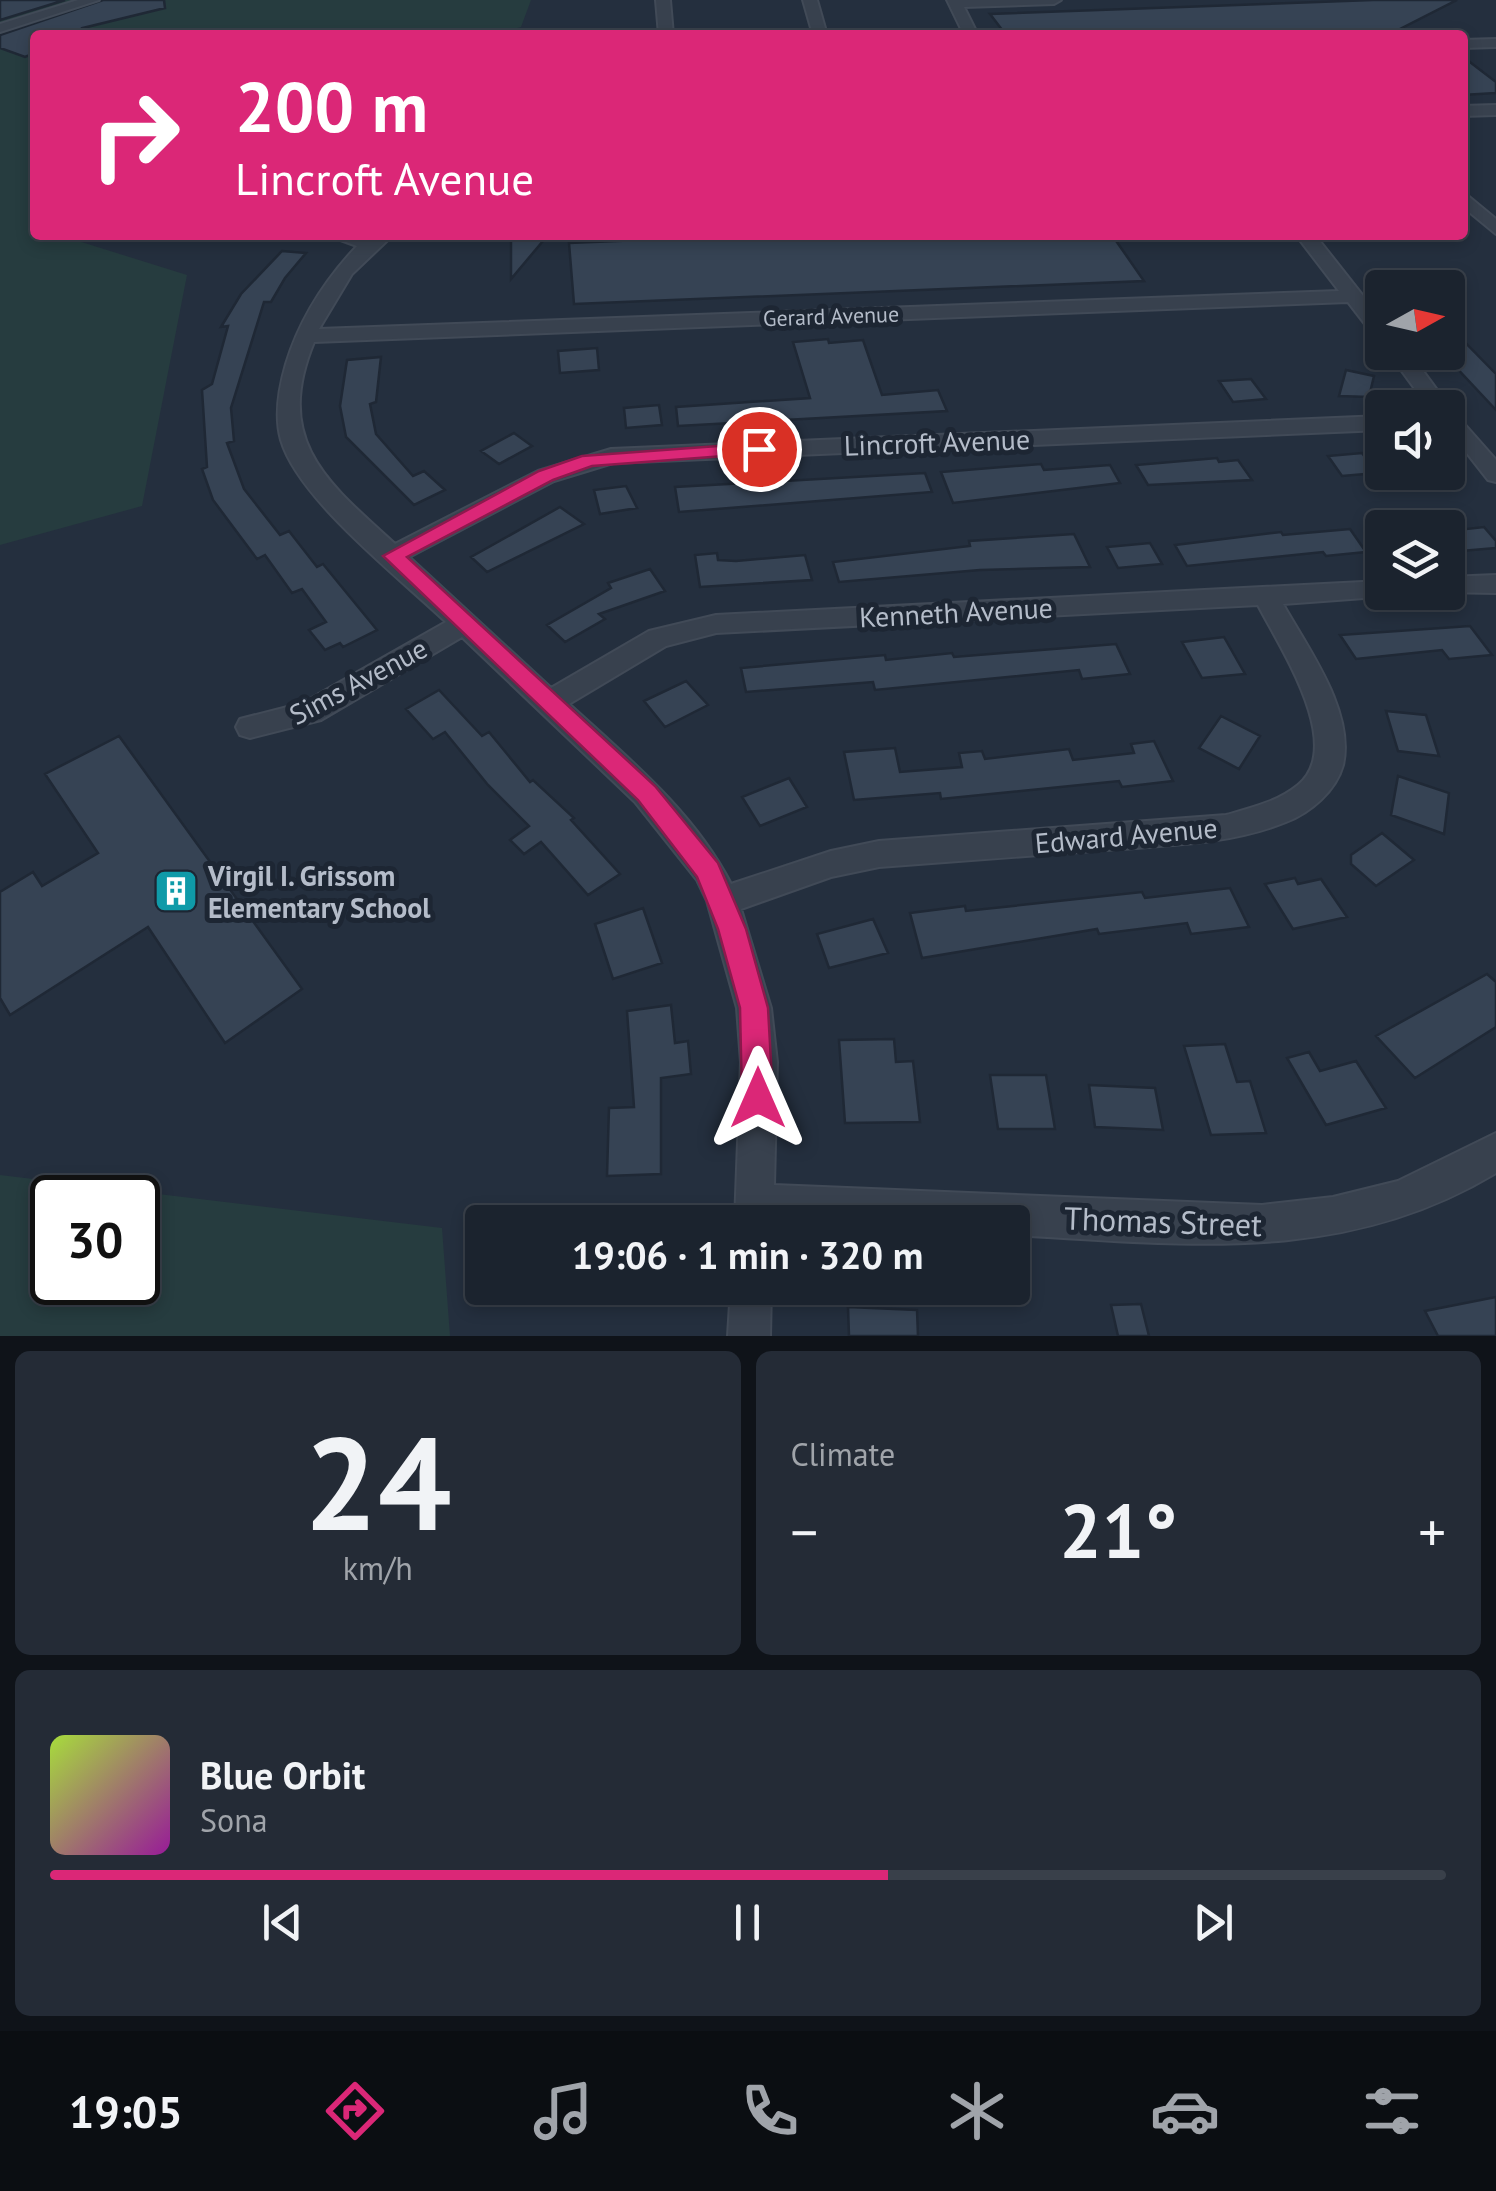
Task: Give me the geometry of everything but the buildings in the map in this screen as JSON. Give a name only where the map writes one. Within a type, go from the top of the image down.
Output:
[{"type":"street","points":[[0,28],[92,0]]},
{"type":"street","points":[[663,0],[666,30]]},
{"type":"street","points":[[810,0],[819,30]]},
{"type":"street","points":[[968,30],[954,1],[1054,0]]},
{"type":"street","points":[[1468,44],[1496,43]]},
{"type":"street","points":[[1468,111],[1496,110]]},
{"type":"street","points":[[1468,202],[1496,229]]},
{"type":"street","points":[[376,240],[350,260],[328,288],[308,336],[288,404],[290,434],[299,457],[323,492],[658,806],[708,871],[722,901],[754,1008],[758,1062],[754,1205]]},
{"type":"street","points":[[1309,240],[1365,310]]},
{"type":"street","name":"Gerard Avenue","points":[[308,336],[1354,296]]},
{"type":"street","points":[[1412,370],[1427,390]]},
{"type":"street","name":"Lincroft Avenue","points":[[393,556],[546,476],[611,456],[1365,423]]},
{"type":"street","points":[[1465,438],[1496,475]]},
{"type":"street","points":[[1465,585],[1496,584]]},
{"type":"street","name":"Kenneth Avenue","points":[[549,702],[658,638],[698,627],[1365,591]]},
{"type":"street","name":"Edward Avenue","points":[[722,901],[858,858],[1226,828],[1254,822],[1306,798],[1326,776],[1332,734],[1324,705],[1266,596]]},
{"type":"street","name":"Sims Avenue","points":[[250,727],[311,712],[463,624]]},
{"type":"street","name":"Thomas Street","points":[[1030,1221],[1224,1226],[1324,1218],[1408,1200],[1496,1152]]},
{"type":"street","points":[[749,1336],[750,1305]]},
{"type":"green space","points":[[0,0],[531,0],[521,27],[510,30],[30,30],[30,240],[75,240],[187,275],[142,506],[0,545]]},
{"type":"green space","points":[[0,1175],[30,1179],[30,1305],[160,1305],[160,1194],[442,1228],[450,1336],[0,1336]]},
{"type":"place","name":"Virgil I. Grissom Elementary School","points":[[176,891]]},
{"type":"route","points":[[758,1098],[754,1008],[732,929],[708,871],[646,793],[393,556],[568,466],[611,456],[759,449]]}]
